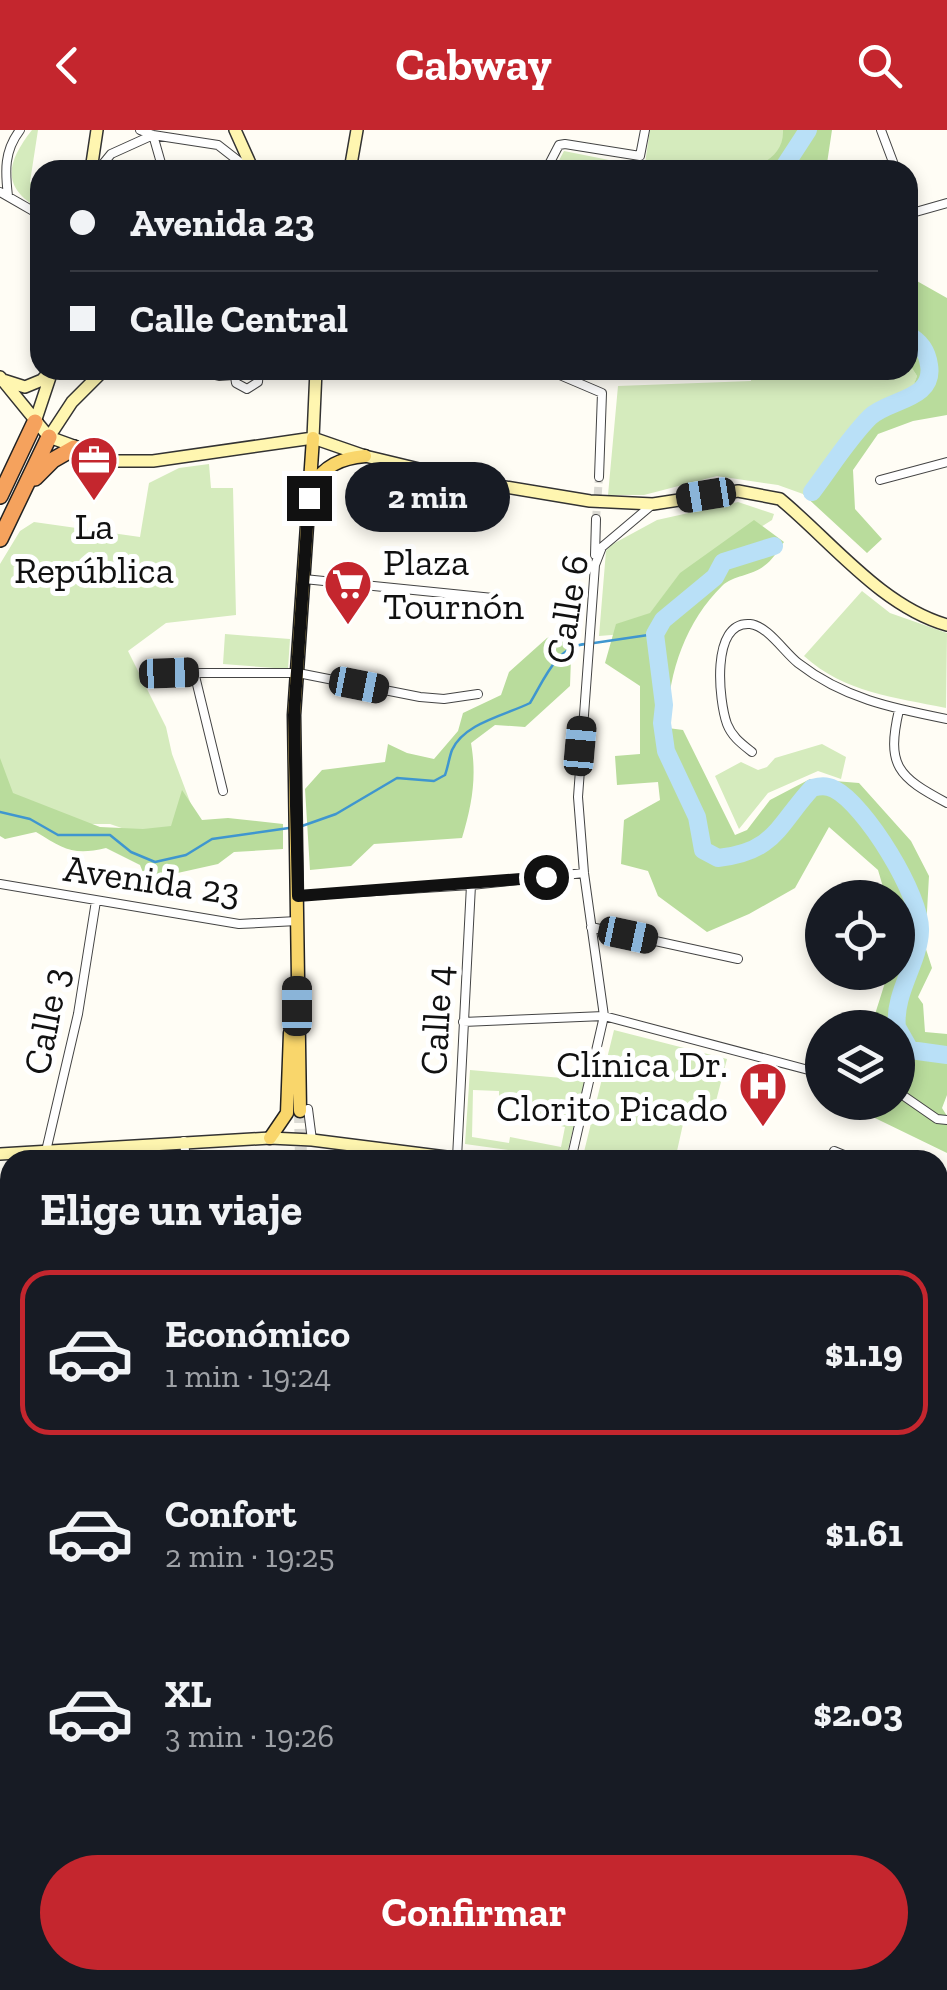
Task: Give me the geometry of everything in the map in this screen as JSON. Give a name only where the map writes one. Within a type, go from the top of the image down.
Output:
[{"type":"highway","points":[[0,496],[35,422]]},
{"type":"highway","points":[[0,539],[49,437]]},
{"type":"highway","points":[[28,483],[52,460],[74,448]]},
{"type":"main road","points":[[95,160],[96,130]]},
{"type":"main road","points":[[236,130],[247,160]]},
{"type":"main road","points":[[352,160],[357,130]]},
{"type":"main road","points":[[0,378],[25,387],[42,380]]},
{"type":"main road","points":[[0,378],[49,437],[115,461],[136,462],[313,438],[365,456],[590,502],[653,504],[738,491],[780,500],[897,602],[947,625]]},
{"type":"main road","points":[[35,422],[49,380]]},
{"type":"main road","points":[[49,437],[72,402],[94,380]]},
{"type":"main road","points":[[304,1110],[294,729],[316,380]]},
{"type":"main road","points":[[310,489],[338,461],[365,456]]},
{"type":"main road","points":[[270,1138],[287,1113],[297,946]]},
{"type":"main road","points":[[126,1150],[184,1141],[286,1138],[392,1150]]},
{"type":"main road","points":[[312,1140],[315,1150]]},
{"type":"street","points":[[20,130],[6,160],[4,194],[30,210]]},
{"type":"street","points":[[140,130],[153,136],[218,145],[238,160]]},
{"type":"street","points":[[552,160],[560,145],[566,144],[640,156],[645,130]]},
{"type":"street","points":[[881,130],[892,160]]},
{"type":"street","points":[[105,160],[153,136]]},
{"type":"street","points":[[153,136],[160,160]]},
{"type":"street","points":[[918,211],[947,203]]},
{"type":"street","points":[[237,380],[239,386],[251,388],[258,380]]},
{"type":"street","points":[[571,380],[602,393],[599,478]]},
{"type":"street","points":[[880,480],[947,462]]},
{"type":"street","name":"Calle 6","points":[[573,1150],[604,1016],[584,873],[578,776],[595,565],[606,543],[653,504]]},
{"type":"street","points":[[595,565],[596,519]]},
{"type":"street","points":[[304,579],[493,598]]},
{"type":"street","points":[[752,752],[732,735],[719,688],[722,651],[738,628],[748,624],[761,628],[788,655],[832,688],[900,710],[947,719]]},
{"type":"street","points":[[194,672],[222,791]]},
{"type":"street","points":[[146,680],[169,673],[298,672],[420,698],[478,694]]},
{"type":"street","points":[[900,710],[893,756],[900,772],[915,786],[947,803]]},
{"type":"street","points":[[298,896],[584,873]]},
{"type":"street","name":"Avenida 23","points":[[0,884],[239,924],[297,921]]},
{"type":"street","name":"Calle 4","points":[[456,1150],[471,885]]},
{"type":"street","name":"Calle 3","points":[[46,1150],[78,1014],[96,901]]},
{"type":"street","points":[[591,927],[738,959]]},
{"type":"street","points":[[463,1022],[604,1016],[805,1069]]},
{"type":"street","points":[[915,1104],[937,1119],[947,1120]]},
{"type":"street","points":[[304,1110],[312,1140]]},
{"type":"street","points":[[281,1150],[286,1138]]},
{"type":"street","points":[[184,1141],[185,1150]]},
{"type":"green space","points":[[32,130],[38,130],[33,160],[30,160],[30,203],[13,183],[17,153]]},
{"type":"green space","points":[[650,130],[802,130],[782,160],[645,160]]},
{"type":"green space","points":[[783,130],[832,130],[828,160],[767,160],[783,138]]},
{"type":"green space","points":[[564,151],[609,160],[559,160]]},
{"type":"green space","points":[[918,282],[947,298],[947,415],[913,421],[878,434],[853,470],[855,509],[882,539],[867,553],[803,494],[841,440],[872,405],[911,392],[918,380]]},
{"type":"green space","points":[[916,380],[911,393],[894,398],[863,419],[803,494],[778,485],[717,476],[644,495],[608,495],[618,386]]},
{"type":"green space","points":[[209,464],[211,488],[233,488],[236,615],[166,623],[128,651],[166,727],[198,823],[148,837],[110,824],[89,824],[0,800],[0,564],[20,531],[34,522],[140,537],[149,483],[179,468]]},
{"type":"green space","points":[[738,502],[774,514],[772,520],[712,557],[648,632],[599,636],[606,551],[611,545],[657,520]]},
{"type":"green space","points":[[754,520],[784,542],[764,566],[722,586],[698,616],[674,671],[668,728],[683,730],[735,835],[747,830],[770,800],[810,779],[859,783],[911,841],[929,876],[925,946],[932,968],[918,997],[923,1004],[925,1032],[947,1034],[947,1095],[942,1108],[947,1116],[947,1150],[879,1120],[915,1120],[915,1010],[876,1010],[883,990],[915,990],[915,880],[881,880],[878,870],[829,827],[795,888],[707,932],[658,896],[648,871],[621,864],[624,820],[660,800],[658,782],[617,785],[615,756],[640,754],[640,686],[605,663],[616,624],[650,613],[680,573]]},
{"type":"green space","points":[[862,591],[890,613],[947,633],[946,708],[853,686],[804,656]]},
{"type":"green space","points":[[572,629],[570,686],[525,727],[495,725],[471,743],[473,791],[462,838],[374,844],[351,866],[310,870],[305,789],[322,770],[385,762],[388,744],[434,759],[458,731],[463,713],[501,695],[509,672],[547,638]]},
{"type":"green space","points":[[225,634],[290,639],[288,669],[223,664]]},
{"type":"green space","points":[[822,744],[846,757],[841,779],[818,771],[768,793],[739,829],[715,776],[741,762],[758,770],[775,758]]},
{"type":"green space","points":[[0,758],[13,793],[100,827],[171,826],[182,790],[202,820],[228,818],[283,824],[283,849],[234,852],[218,864],[146,880],[140,865],[106,848],[69,849],[36,832],[5,839],[0,836]]},
{"type":"green space","points":[[614,1030],[727,1059],[711,1120],[685,1115],[677,1150],[584,1150]]},
{"type":"green space","points":[[470,1070],[585,1080],[568,1150],[508,1150],[465,1144]],"holes":[[[473,1090],[499,1091],[499,1098],[525,1106],[523,1117],[565,1127],[561,1147],[510,1137],[509,1143],[472,1137]]]},
{"type":"waterway","points":[[788,160],[808,130]]},
{"type":"waterway","points":[[812,492],[870,417],[925,385],[929,365],[918,342]]},
{"type":"waterway","points":[[774,546],[723,562],[715,577],[663,620],[655,634],[666,751],[697,817],[703,850],[718,858],[737,855],[764,843],[812,788],[834,789],[861,813],[902,875],[918,916],[919,943],[898,1010]]},
{"type":"waterway","points":[[594,643],[655,634]]},
{"type":"waterway","points":[[302,826],[336,814],[397,778],[434,781],[445,775],[452,750],[466,733],[530,703],[559,658],[586,644]]},
{"type":"waterway","points":[[0,812],[30,819],[58,835],[110,835],[131,852],[155,862],[186,855],[212,839],[289,828]]},
{"type":"waterway","points":[[915,1051],[947,1055]]},
{"type":"tunnel","points":[[596,519],[599,477]]},
{"type":"tunnel","points":[[300,1111],[301,1150]]},
{"type":"place","name":"La República","points":[[94,502]]},
{"type":"place","name":"Plaza Tournón","points":[[348,626]]},
{"type":"place","name":"Clínica Dr. Clorito Picado","points":[[763,1128]]},
{"type":"route","points":[[309,498],[294,715],[298,896],[546,877]]}]
